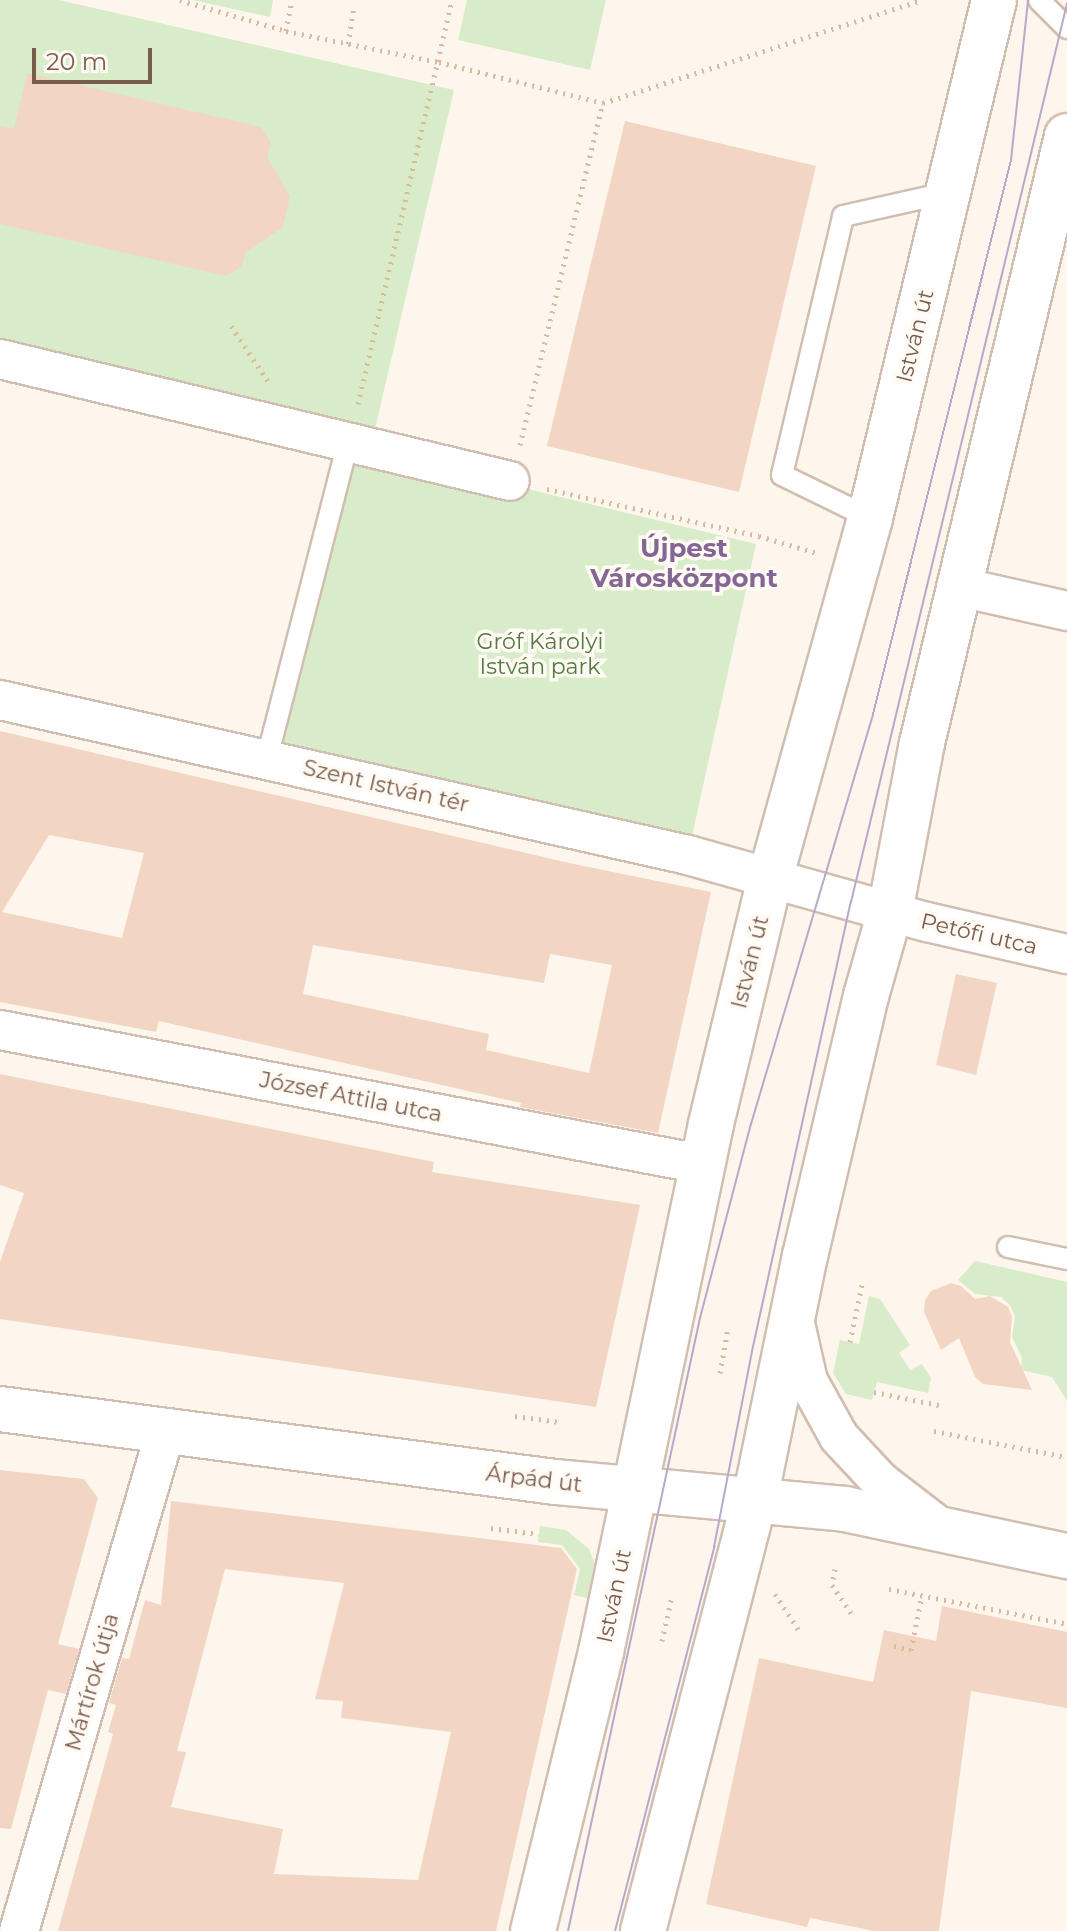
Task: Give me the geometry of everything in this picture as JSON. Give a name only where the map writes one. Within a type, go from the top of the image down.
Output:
[{"type":"street","name":"István út","points":[[533,1931],[637,1491],[701,1164],[770,879],[859,563],[994,0]]},
{"type":"street","points":[[643,1931],[755,1499],[792,1311],[866,996],[890,912],[922,743],[1067,136]]},
{"type":"street","points":[[0,359],[510,481]]},
{"type":"street","points":[[960,587],[1067,611]]},
{"type":"street","name":"Szent István tér","points":[[0,700],[688,855],[890,912]]},
{"type":"street","name":"Petőfi utca","points":[[890,912],[1067,954]]},
{"type":"street","name":"József Attila utca","points":[[0,1030],[701,1164]]},
{"type":"street","points":[[792,1311],[808,1381],[839,1437],[881,1482],[941,1528]]},
{"type":"street","name":"Árpád út","points":[[0,1409],[165,1433],[637,1491],[845,1509],[1067,1556]]},
{"type":"street","name":"Mártírok útja","points":[[19,1931],[165,1433]]},
{"type":"lane","points":[[1039,0],[1067,28]]},
{"type":"lane","points":[[870,518],[782,475],[843,216],[950,192]]},
{"type":"lane","points":[[267,758],[348,443]]},
{"type":"lane","points":[[1008,1247],[1067,1259]]},
{"type":"path","points":[[180,0],[286,31],[439,62],[603,103],[922,0]]},
{"type":"path","points":[[286,31],[292,0]]},
{"type":"path","points":[[348,443],[452,0]]},
{"type":"path","points":[[348,44],[354,5]]},
{"type":"path","points":[[603,103],[510,481],[759,536],[859,563]]},
{"type":"path","points":[[850,1342],[863,1280]]},
{"type":"path","points":[[720,1373],[728,1328]]},
{"type":"path","points":[[874,1392],[939,1405]]},
{"type":"path","points":[[515,1416],[560,1422]]},
{"type":"path","points":[[934,1431],[1067,1457]]},
{"type":"path","points":[[491,1528],[539,1534]]},
{"type":"path","points":[[835,1569],[832,1585],[851,1613]]},
{"type":"path","points":[[889,1589],[1067,1624]]},
{"type":"path","points":[[775,1593],[800,1632]]},
{"type":"path","points":[[894,1646],[911,1650],[922,1595]]},
{"type":"path","points":[[662,1641],[672,1596]]},
{"type":"green space","points":[[0,0],[59,0],[454,90],[374,433],[0,343]]},
{"type":"green space","points":[[192,0],[273,0],[270,17]]},
{"type":"green space","points":[[467,0],[606,0],[590,70],[458,40]]},
{"type":"green space","name":"Gróf Károlyi István park","points":[[353,447],[756,544],[689,850],[278,751]]},
{"type":"green space","points":[[975,1261],[1067,1282],[1067,1401],[1052,1377],[1021,1370],[1022,1358],[1012,1337],[1015,1317],[1010,1305],[1001,1297],[975,1294],[958,1280]]},
{"type":"green space","points":[[869,1296],[880,1299],[910,1345],[899,1353],[910,1370],[922,1364],[931,1378],[928,1393],[877,1382],[872,1400],[846,1394],[833,1373],[840,1340],[859,1344]]},
{"type":"green space","points":[[540,1526],[566,1530],[589,1549],[596,1567],[592,1599],[574,1595],[580,1569],[562,1545],[538,1542]]},
{"type":"building","points":[[27,73],[261,127],[271,143],[267,157],[290,196],[283,227],[245,253],[242,266],[226,276],[0,224],[0,126],[14,129]]},
{"type":"building","points":[[625,121],[816,166],[739,492],[547,446]]},
{"type":"building","points":[[0,731],[569,863],[711,892],[658,1133],[520,1107],[521,1103],[159,1021],[156,1032],[0,1002]],"holes":[[[49,835],[144,853],[122,938],[2,912]],[[313,945],[544,983],[550,954],[612,965],[589,1073],[486,1050],[489,1034],[303,994]]]},
{"type":"building","points":[[956,974],[997,983],[976,1075],[936,1065]]},
{"type":"building","points":[[0,1074],[434,1162],[432,1172],[640,1205],[596,1407],[0,1319],[0,1262],[24,1193],[0,1185]]},
{"type":"building","points":[[951,1283],[961,1286],[975,1299],[990,1296],[1008,1307],[1012,1317],[1010,1342],[1032,1390],[983,1384],[975,1377],[959,1338],[941,1350],[924,1312],[925,1300],[931,1291]]},
{"type":"building","points":[[0,1470],[84,1479],[98,1498],[58,1644],[79,1649],[66,1694],[48,1690],[11,1829],[0,1828]]},
{"type":"building","points":[[171,1501],[561,1548],[577,1569],[496,1931],[58,1931],[113,1734],[108,1732],[116,1705],[109,1703],[122,1658],[129,1659],[145,1600],[161,1605]],"holes":[[[225,1569],[344,1583],[315,1699],[343,1701],[341,1718],[451,1732],[418,1880],[274,1874],[283,1829],[171,1807],[186,1752],[177,1751]]]},
{"type":"building","points":[[942,1606],[1067,1632],[1067,1708],[971,1691],[939,1931],[874,1931],[810,1918],[807,1927],[706,1904],[759,1658],[873,1682],[884,1630],[936,1641]]},
{"type":"tram line","points":[[568,1931],[700,1318],[751,1124],[873,714],[1011,160],[1028,0]]},
{"type":"tram line","points":[[615,1931],[714,1547],[752,1351],[851,902],[1067,4]]},
{"type":"district","name":"Újpest Városközpont","points":[[684,564]]}]
